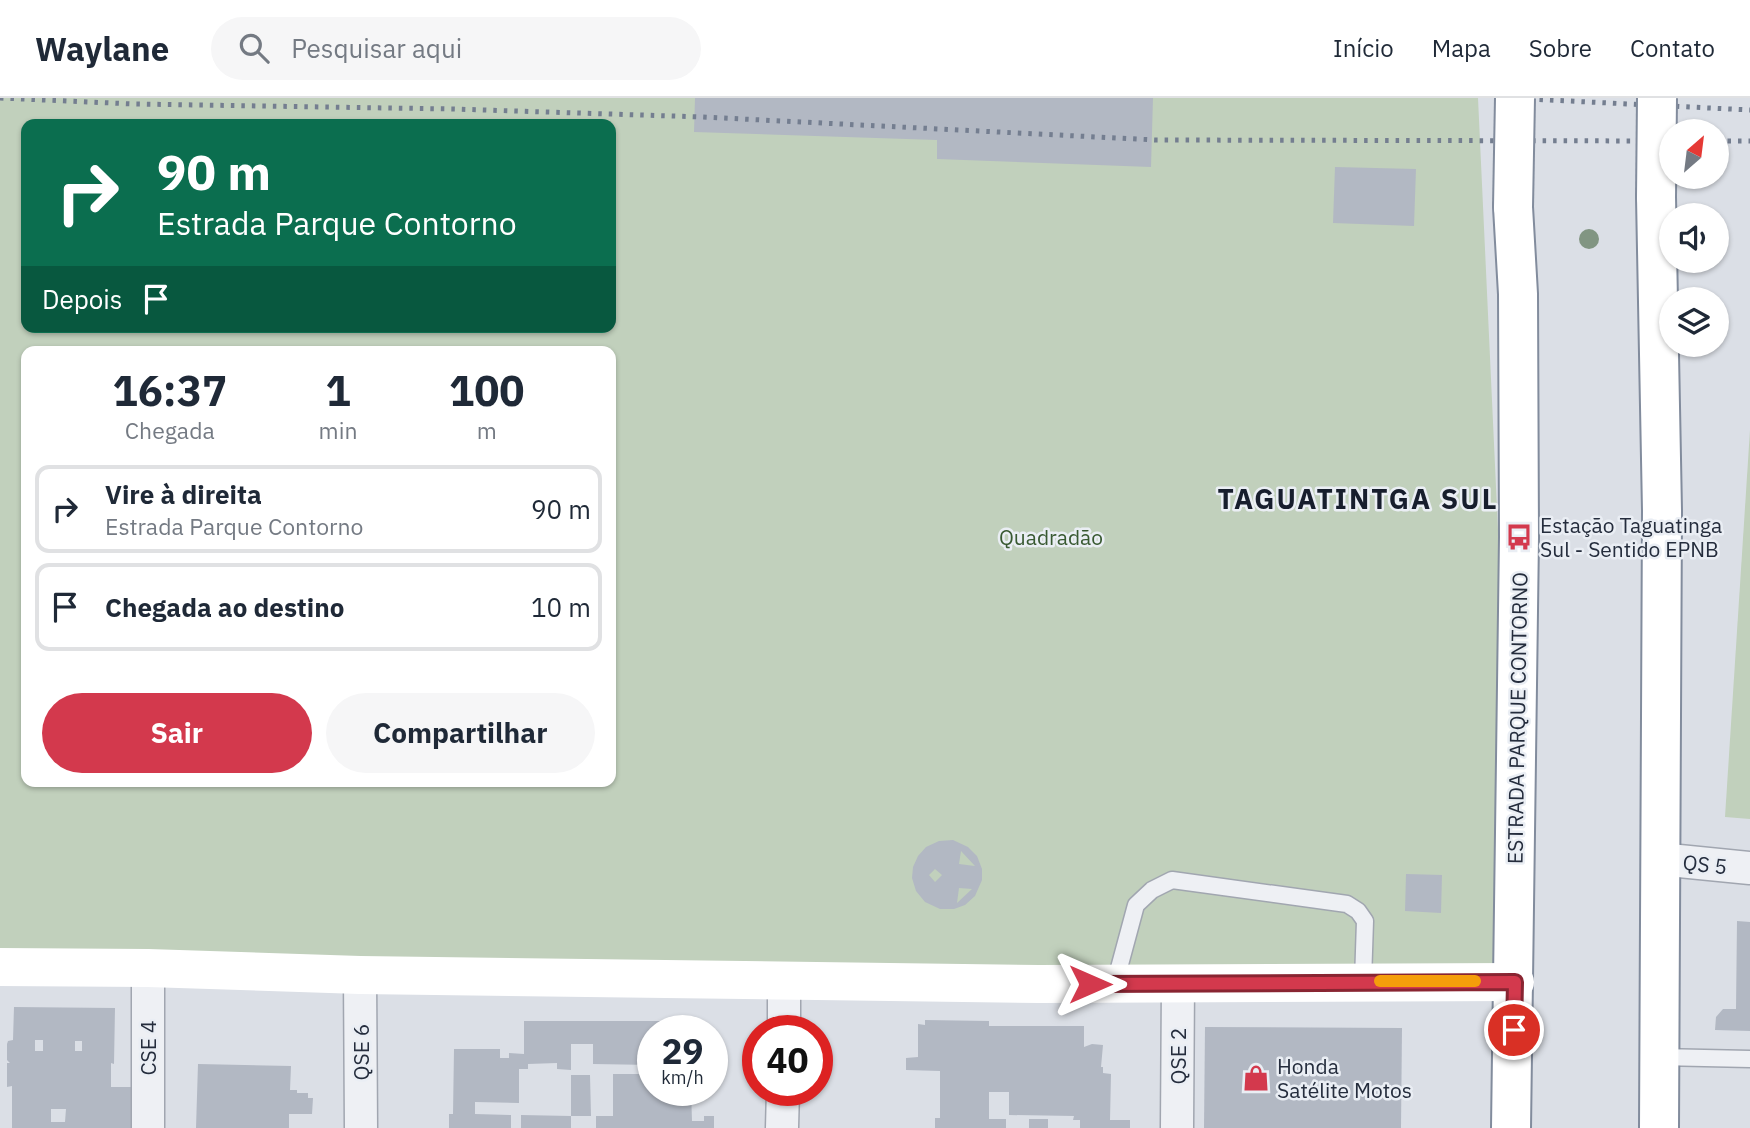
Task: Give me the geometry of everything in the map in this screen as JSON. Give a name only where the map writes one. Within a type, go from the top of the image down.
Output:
[{"type":"main road","name":"ESTRADA PARQUE CONTORNO","points":[[1511,1128],[1519,537],[1518,294],[1513,207],[1515,98]]},
{"type":"main road","points":[[1657,98],[1656,197],[1662,511],[1659,1128]]},
{"type":"main road","points":[[0,967],[785,981],[1115,984],[1515,982]]},
{"type":"street","name":"QS 5","points":[[1659,859],[1750,868]]},
{"type":"street","name":"CSE 4","points":[[148,968],[148,1128]]},
{"type":"street","name":"QSE 6","points":[[360,975],[361,1128]]},
{"type":"street","points":[[784,1015],[785,981]]},
{"type":"street","name":"QSE 2","points":[[1177,1128],[1178,983]]},
{"type":"street","points":[[782,1128],[783,1106]]},
{"type":"lane","points":[[1115,984],[1136,905],[1152,890],[1172,880],[1347,904],[1358,911],[1365,921],[1363,981]]},
{"type":"lane","points":[[1660,1057],[1750,1059]]},
{"type":"green space","name":"Quadradão","points":[[0,98],[1478,98],[1516,919],[1515,982],[0,964]]},
{"type":"green space","points":[[1750,430],[1750,819],[1725,817]]},
{"type":"building","points":[[695,98],[1153,98],[1151,167],[937,159],[937,140],[694,132]]},
{"type":"building","points":[[1335,167],[1416,169],[1414,226],[1333,223]]},
{"type":"building","points":[[953,840],[968,847],[977,856],[982,869],[982,880],[975,896],[965,905],[954,909],[940,909],[925,902],[916,891],[912,878],[918,856],[926,847],[939,841]],"holes":[[[961,851],[975,866],[959,864]],[[935,869],[942,875],[935,882],[929,875]],[[959,888],[972,889],[957,903]]]},
{"type":"building","points":[[1406,874],[1442,875],[1441,913],[1405,911]]},
{"type":"building","points":[[1737,921],[1750,922],[1750,1031],[1715,1030],[1716,1017],[1723,1009],[1736,1009]]},
{"type":"building","points":[[14,1007],[115,1008],[111,1087],[134,1087],[134,1128],[12,1128],[12,1086],[7,1087],[7,1063],[10,1063],[7,1060],[7,1044],[13,1040]],"holes":[[[35,1040],[43,1040],[43,1051],[35,1051]],[[75,1041],[82,1041],[82,1051],[75,1051]],[[51,1109],[66,1109],[65,1122],[51,1122]]]},
{"type":"building","points":[[925,1020],[989,1021],[989,1026],[1084,1026],[1084,1047],[1092,1044],[1103,1045],[1101,1067],[1103,1073],[1111,1074],[1110,1120],[1130,1120],[1130,1128],[1080,1128],[1080,1120],[1073,1120],[1074,1116],[1009,1115],[1009,1092],[989,1092],[989,1119],[1006,1119],[1006,1128],[935,1128],[935,1118],[940,1118],[940,1071],[906,1070],[906,1058],[918,1057],[918,1024],[925,1025]]},
{"type":"building","points":[[524,1021],[637,1021],[637,1065],[593,1064],[593,1044],[571,1044],[571,1070],[557,1069],[557,1063],[528,1064],[528,1069],[519,1069],[519,1103],[475,1102],[475,1114],[511,1115],[511,1128],[449,1128],[449,1114],[453,1114],[454,1049],[500,1049],[500,1058],[509,1058],[509,1053],[524,1054]]},
{"type":"building","points":[[1205,1027],[1402,1028],[1401,1128],[1204,1128]]},
{"type":"building","points":[[198,1064],[291,1066],[290,1090],[308,1093],[308,1098],[313,1098],[312,1114],[289,1114],[289,1128],[196,1128]]},
{"type":"building","points":[[613,1074],[637,1074],[637,1106],[692,1106],[692,1121],[704,1121],[704,1116],[714,1116],[714,1128],[596,1128],[596,1116],[613,1116]]},
{"type":"building","points":[[571,1075],[590,1075],[591,1116],[571,1116]]},
{"type":"building","points":[[521,1115],[571,1116],[571,1128],[521,1128]]},
{"type":"building","points":[[1029,1119],[1048,1119],[1048,1128],[1029,1128]]},
{"type":"railway","points":[[0,98],[134,104],[453,109],[703,117],[1156,140],[1659,141]]},
{"type":"railway","points":[[1508,98],[1750,110]]},
{"type":"railway","points":[[1729,141],[1750,141]]},
{"type":"slow traffic","points":[[1380,981],[1475,981]]},
{"type":"place","name":"Estação Taguatinga Sul - Sentido EPNB","points":[[1519,537]]},
{"type":"place","name":"Honda Satélite Motos","points":[[1256,1078]]},
{"type":"district","name":"TAGUATINTGA SUL","points":[[1358,498]]},
{"type":"route","points":[[1090,984],[1515,982],[1514,1030]]}]
